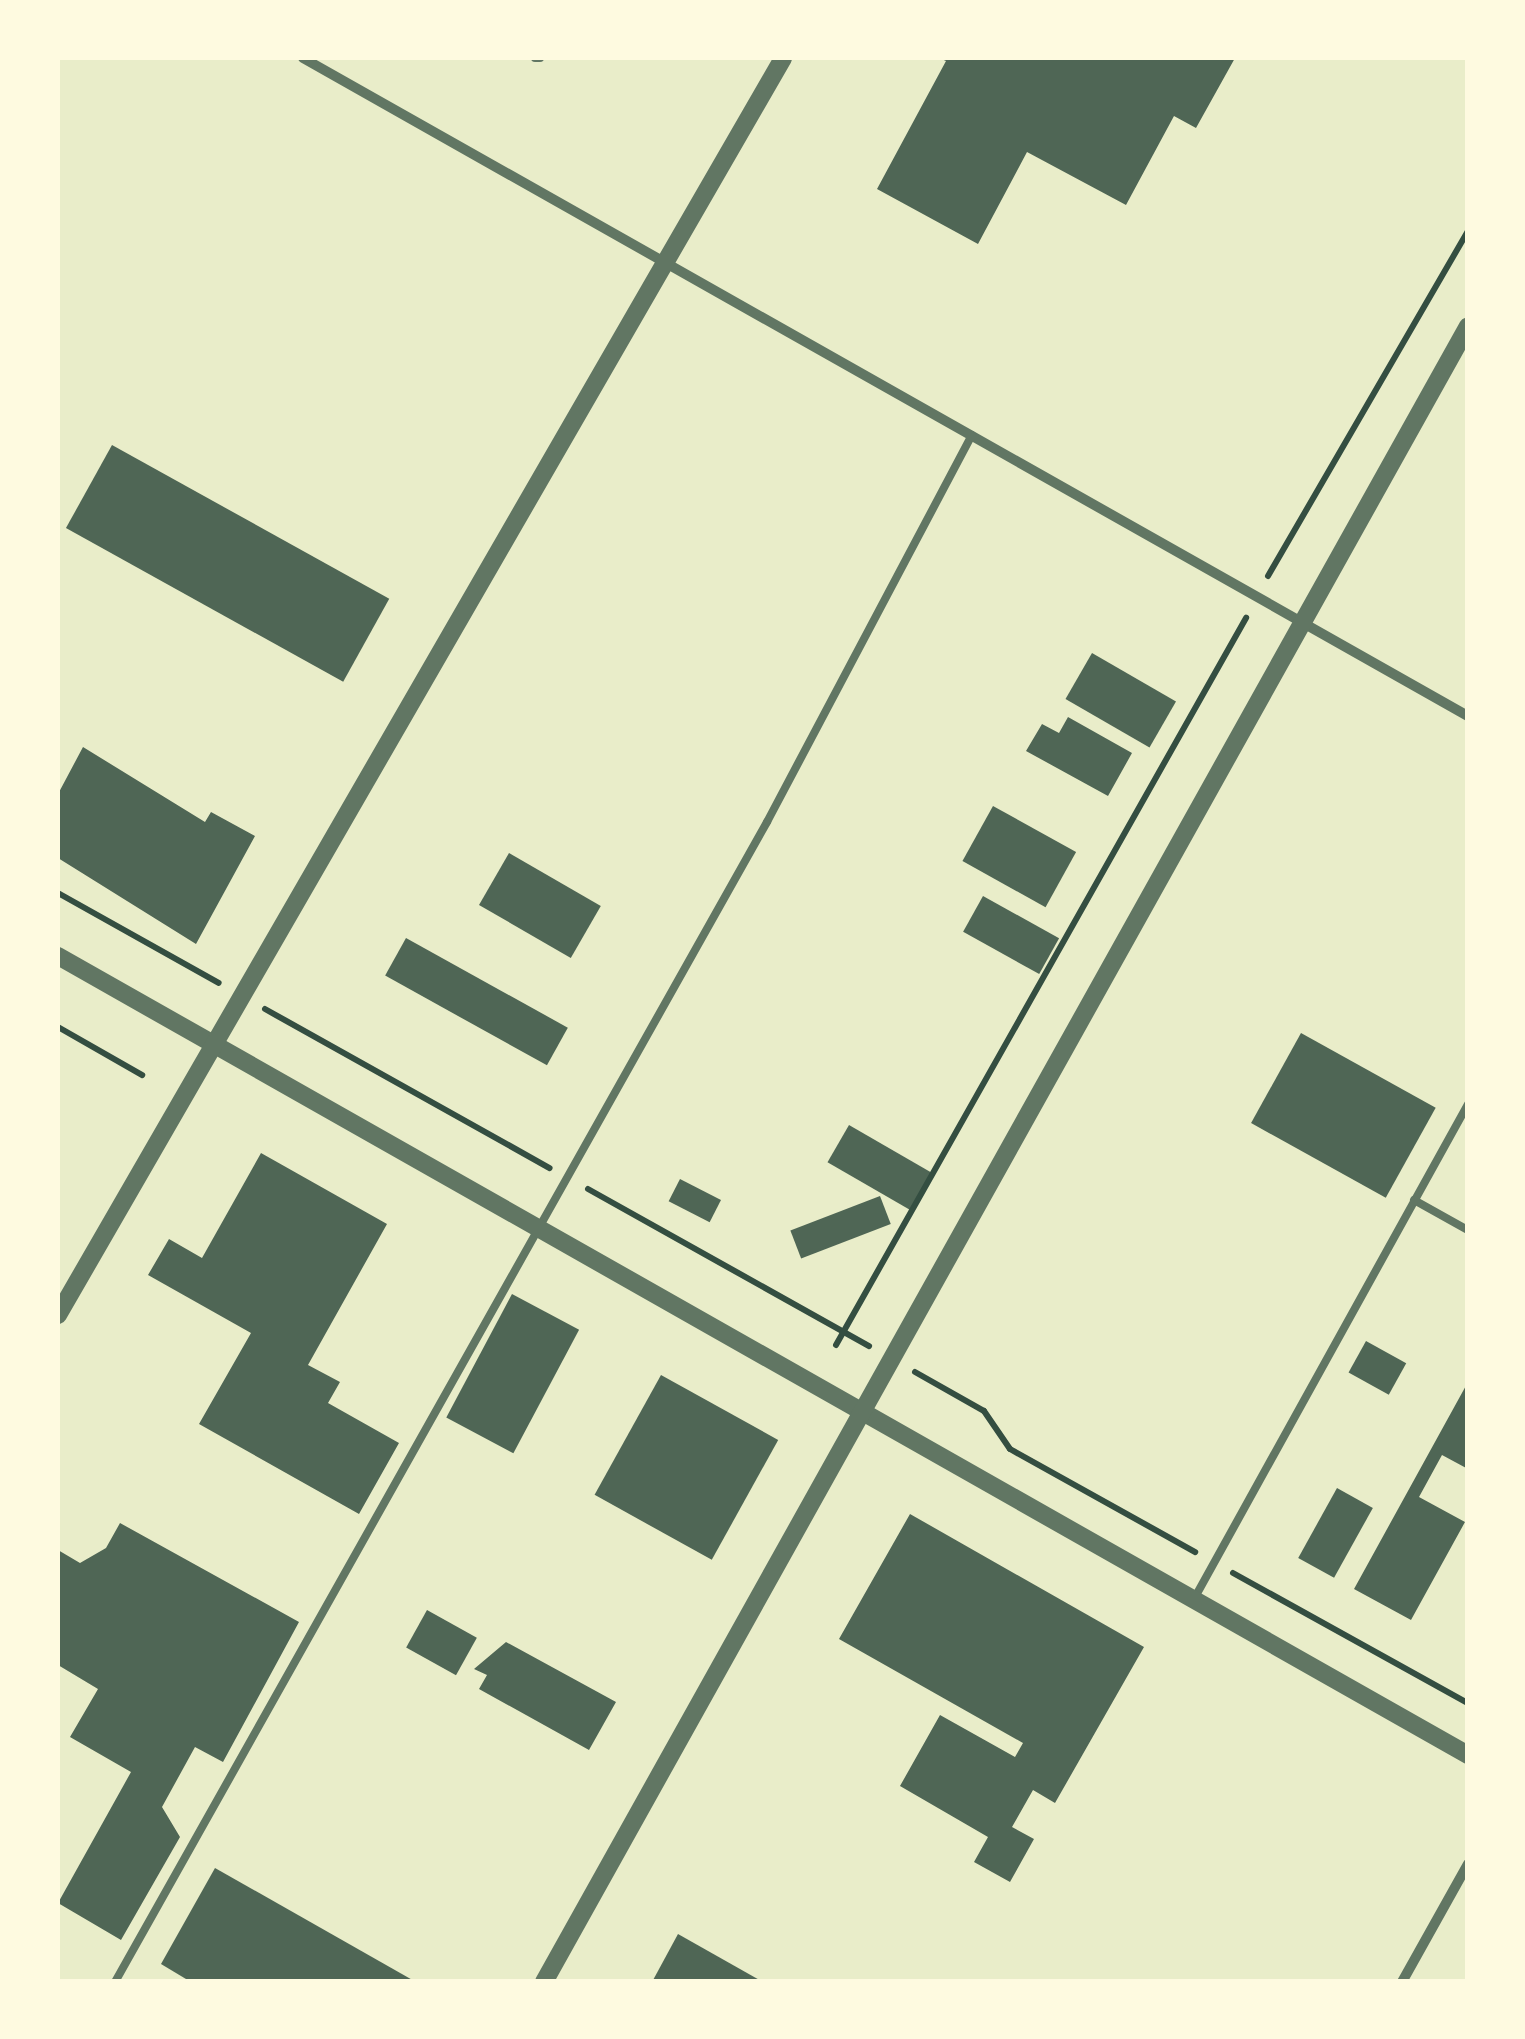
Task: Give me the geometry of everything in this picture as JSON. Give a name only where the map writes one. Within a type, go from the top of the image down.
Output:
[{"type":"street","points":[[302,58],[1468,716]]},
{"type":"street","points":[[58,1315],[210,1044],[783,58]]},
{"type":"street","points":[[544,1982],[1468,326]]},
{"type":"street","points":[[58,956],[534,1230],[1468,1755]]},
{"type":"street","points":[[1402,1982],[1468,1864]]},
{"type":"lane","points":[[115,1982],[888,602],[972,435]]},
{"type":"lane","points":[[1193,1602],[1211,1561],[1468,1104]]},
{"type":"lane","points":[[1414,1200],[1468,1230]]},
{"type":"path","points":[[1269,575],[1468,230]]},
{"type":"path","points":[[836,1345],[1248,614]]},
{"type":"path","points":[[58,893],[853,1337]]},
{"type":"path","points":[[58,1028],[142,1075]]},
{"type":"path","points":[[926,1378],[984,1410],[1010,1449],[1468,1703]]},
{"type":"building","points":[[939,58],[1235,58],[1196,128],[1174,116],[1126,205],[1027,152],[978,244],[877,189],[946,61]]},
{"type":"building","points":[[112,445],[389,599],[343,682],[66,528]]},
{"type":"building","points":[[1092,653],[1176,702],[1150,747],[1066,699]]},
{"type":"building","points":[[1068,717],[1132,753],[1108,796],[1026,751],[1042,724],[1059,733]]},
{"type":"building","points":[[83,747],[205,822],[211,812],[255,836],[196,944],[58,858],[58,794]]},
{"type":"building","points":[[993,806],[1076,852],[1046,907],[962,861]]},
{"type":"building","points":[[509,853],[601,906],[571,958],[479,905]]},
{"type":"building","points":[[983,896],[1059,938],[1039,974],[963,932]]},
{"type":"building","points":[[406,938],[568,1028],[547,1065],[385,976]]},
{"type":"building","points":[[1301,1033],[1436,1108],[1386,1198],[1251,1123]]},
{"type":"building","points":[[849,1125],[931,1172],[910,1210],[828,1162]]},
{"type":"building","points":[[261,1153],[387,1224],[308,1365],[340,1382],[328,1403],[399,1443],[359,1514],[199,1424],[251,1333],[148,1275],[169,1239],[202,1258]]},
{"type":"building","points":[[680,1179],[721,1200],[710,1222],[669,1201]]},
{"type":"building","points":[[880,1196],[891,1224],[801,1258],[790,1230]]},
{"type":"building","points":[[512,1294],[579,1330],[513,1453],[446,1418]]},
{"type":"building","points":[[1366,1341],[1406,1363],[1389,1395],[1349,1372]]},
{"type":"building","points":[[661,1375],[778,1440],[712,1560],[595,1495]]},
{"type":"building","points":[[1468,1382],[1468,1469],[1442,1455],[1419,1497],[1465,1522],[1411,1620],[1354,1589]]},
{"type":"building","points":[[1337,1488],[1373,1508],[1334,1578],[1298,1558]]},
{"type":"building","points":[[910,1514],[1144,1647],[1055,1803],[1033,1790],[1012,1827],[1034,1839],[1010,1882],[974,1862],[988,1837],[900,1786],[940,1715],[1015,1757],[1023,1743],[839,1639]]},
{"type":"building","points":[[120,1523],[299,1622],[223,1762],[195,1747],[162,1807],[180,1837],[121,1940],[58,1903],[131,1772],[70,1737],[98,1689],[58,1665],[58,1550],[80,1563],[106,1548]]},
{"type":"building","points":[[427,1610],[477,1638],[456,1675],[406,1648]]},
{"type":"building","points":[[506,1642],[616,1702],[589,1750],[479,1689],[487,1675],[474,1669]]},
{"type":"building","points":[[215,1868],[416,1982],[191,1982],[161,1964]]},
{"type":"building","points":[[678,1934],[763,1982],[652,1982]]}]
